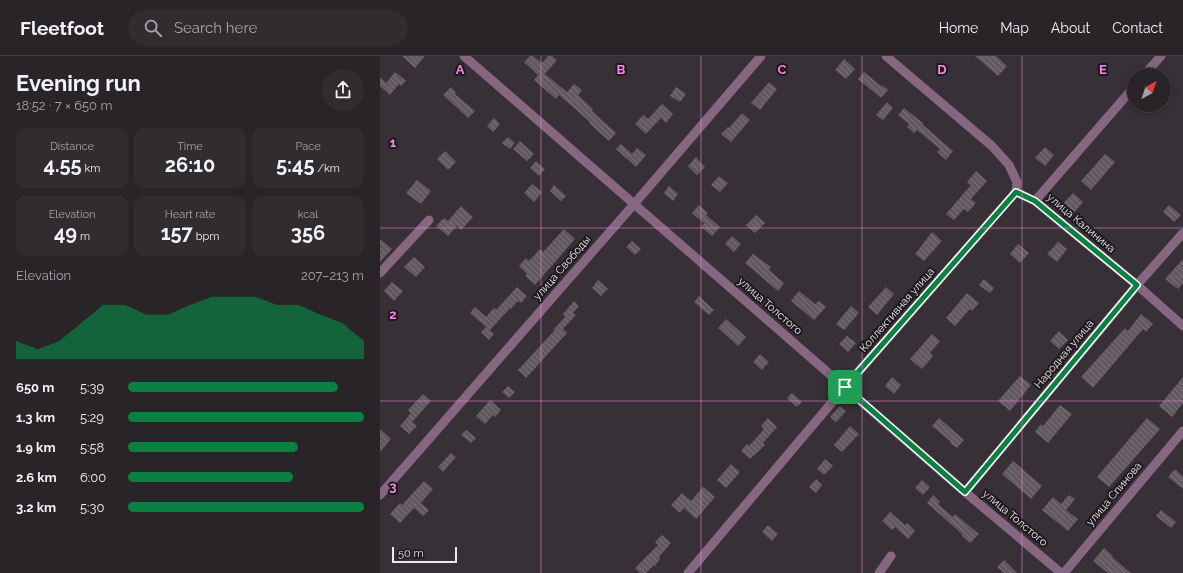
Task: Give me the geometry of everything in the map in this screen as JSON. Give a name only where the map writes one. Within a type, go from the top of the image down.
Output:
[{"type":"street","name":"улица Толстого","points":[[464,56],[635,203],[965,492],[1063,573]]},
{"type":"street","name":"улица Свободы","points":[[380,495],[761,56]]},
{"type":"street","points":[[886,56],[992,146],[1009,165],[1017,182],[1016,192]]},
{"type":"street","points":[[1150,68],[1161,56]]},
{"type":"street","points":[[1035,201],[1127,95]]},
{"type":"street","name":"улица Калинина","points":[[1016,192],[1035,201],[1137,285],[1183,326]]},
{"type":"street","name":"Коллективная улица","points":[[688,573],[845,387],[1016,192]]},
{"type":"street","points":[[380,274],[430,220]]},
{"type":"street","name":"Народная улица","points":[[965,492],[1137,285],[1183,233]]},
{"type":"street","name":"улица Спинова","points":[[1063,573],[1183,431]]},
{"type":"street","points":[[879,573],[891,556]]},
{"type":"building","points":[[402,56],[425,56],[415,68]]},
{"type":"building","points":[[530,56],[533,56],[542,63],[548,56],[552,56],[557,60],[545,74],[567,92],[574,84],[582,90],[578,95],[593,109],[592,111],[616,133],[609,141],[559,95],[556,99],[534,80],[538,75],[524,62]]},
{"type":"building","points":[[975,56],[996,56],[1007,66],[998,76]]},
{"type":"building","points":[[844,59],[855,69],[846,79],[835,70]]},
{"type":"building","points":[[395,72],[406,81],[401,86],[399,84],[390,95],[380,86],[380,77],[386,83]]},
{"type":"building","points":[[864,72],[888,90],[881,98],[858,79]]},
{"type":"building","points":[[769,82],[777,89],[760,110],[751,103]]},
{"type":"building","points":[[451,87],[456,92],[455,94],[475,111],[468,118],[443,95]]},
{"type":"building","points":[[676,87],[686,94],[680,102],[670,96]]},
{"type":"building","points":[[887,102],[893,108],[883,120],[876,115]]},
{"type":"building","points":[[662,104],[673,114],[666,123],[661,118],[646,134],[635,124],[643,115],[648,119]]},
{"type":"building","points":[[904,108],[923,123],[922,124],[953,151],[946,160],[937,152],[940,149],[917,130],[914,133],[907,127],[909,124],[898,115]]},
{"type":"building","points":[[742,113],[750,120],[731,142],[721,134],[728,127],[729,128]]},
{"type":"building","points":[[494,118],[500,124],[493,132],[487,126]]},
{"type":"building","points":[[508,137],[515,143],[510,149],[502,143]]},
{"type":"building","points":[[520,141],[534,154],[527,161],[513,149]]},
{"type":"building","points":[[621,144],[632,154],[637,148],[646,155],[636,167],[616,149]]},
{"type":"building","points":[[1045,147],[1054,155],[1045,166],[1035,158]]},
{"type":"building","points":[[445,151],[456,162],[448,170],[437,159]]},
{"type":"building","points":[[1105,154],[1115,162],[1091,190],[1081,181]]},
{"type":"building","points":[[696,157],[705,167],[697,175],[688,166]]},
{"type":"building","points":[[536,161],[545,169],[539,176],[530,168]]},
{"type":"building","points":[[976,171],[987,181],[971,199],[976,203],[968,212],[964,209],[954,220],[946,214],[971,185],[967,182]]},
{"type":"building","points":[[719,176],[728,183],[720,192],[711,185]]},
{"type":"building","points":[[417,180],[431,191],[421,204],[406,193]]},
{"type":"building","points":[[532,184],[542,192],[534,202],[524,193]]},
{"type":"building","points":[[554,185],[566,196],[561,201],[550,191]]},
{"type":"building","points":[[669,186],[678,194],[673,201],[664,193]]},
{"type":"building","points":[[1073,193],[1083,202],[1073,214],[1062,205]]},
{"type":"building","points":[[699,205],[708,213],[706,215],[720,227],[712,236],[701,227],[704,223],[692,213]]},
{"type":"building","points":[[1169,205],[1181,215],[1174,222],[1163,212]]},
{"type":"building","points":[[461,206],[473,217],[461,230],[457,226],[448,236],[436,226],[444,218],[448,221]]},
{"type":"building","points":[[756,215],[765,223],[755,233],[746,225]]},
{"type":"building","points":[[564,229],[575,239],[535,285],[525,276],[527,274],[519,266],[526,258],[529,261],[540,249],[543,252]]},
{"type":"building","points":[[932,232],[942,241],[924,261],[915,254]]},
{"type":"building","points":[[732,236],[741,244],[734,252],[725,244]]},
{"type":"building","points":[[380,239],[392,249],[380,262]]},
{"type":"building","points":[[632,241],[641,249],[635,255],[626,247]]},
{"type":"building","points":[[1058,242],[1067,249],[1057,262],[1047,254]]},
{"type":"building","points":[[1018,244],[1029,253],[1020,263],[1010,254]]},
{"type":"building","points":[[753,254],[771,267],[769,270],[784,283],[778,291],[745,263]]},
{"type":"building","points":[[414,257],[425,267],[416,277],[404,267]]},
{"type":"building","points":[[1183,259],[1183,283],[1178,289],[1165,279]]},
{"type":"building","points":[[984,279],[994,288],[990,293],[979,285]]},
{"type":"building","points":[[598,280],[608,289],[601,296],[592,288]]},
{"type":"building","points":[[392,282],[403,291],[394,301],[384,291]]},
{"type":"building","points":[[517,287],[527,296],[521,303],[518,301],[511,309],[510,308],[490,330],[494,334],[489,340],[481,332],[486,327],[470,313],[475,307],[486,317],[494,308],[496,310]]},
{"type":"building","points":[[886,287],[894,294],[877,315],[868,307]]},
{"type":"building","points":[[799,291],[815,304],[819,301],[826,307],[814,320],[791,301]]},
{"type":"building","points":[[967,293],[979,303],[972,311],[970,309],[955,326],[946,318]]},
{"type":"building","points":[[699,296],[714,310],[709,315],[694,302]]},
{"type":"building","points":[[574,301],[579,306],[573,313],[576,315],[563,329],[567,333],[526,378],[518,370],[554,331],[553,330],[565,317],[563,314]]},
{"type":"building","points":[[851,306],[859,313],[844,330],[836,324]]},
{"type":"building","points":[[1141,314],[1153,324],[1146,332],[1143,329],[1093,388],[1081,377],[1125,328],[1128,331]]},
{"type":"building","points":[[726,319],[746,337],[738,346],[718,328]]},
{"type":"building","points":[[1059,331],[1068,340],[1059,349],[1050,341]]},
{"type":"building","points":[[932,334],[940,341],[930,353],[933,356],[922,369],[910,359]]},
{"type":"building","points":[[847,336],[856,343],[848,352],[839,344]]},
{"type":"building","points":[[760,354],[769,362],[762,370],[753,362]]},
{"type":"building","points":[[1020,376],[1031,385],[1010,411],[998,401]]},
{"type":"building","points":[[892,377],[901,385],[894,394],[885,386]]},
{"type":"building","points":[[1183,377],[1183,403],[1172,417],[1159,406]]},
{"type":"building","points":[[508,386],[515,392],[509,398],[502,392]]},
{"type":"building","points":[[792,393],[802,402],[797,407],[787,398]]},
{"type":"building","points":[[423,394],[431,401],[412,422],[417,426],[409,434],[400,426],[411,413],[408,410]]},
{"type":"building","points":[[490,400],[501,410],[495,417],[493,415],[485,424],[476,416]]},
{"type":"building","points":[[1060,405],[1072,414],[1048,443],[1035,432],[1041,424],[1043,426]]},
{"type":"building","points":[[840,406],[846,411],[836,422],[830,417]]},
{"type":"building","points":[[768,418],[777,427],[763,443],[765,445],[750,459],[741,451],[747,444],[749,446],[764,429],[761,426]]},
{"type":"building","points":[[939,418],[964,440],[957,448],[932,426]]},
{"type":"building","points":[[1147,418],[1160,429],[1109,487],[1097,477]]},
{"type":"building","points":[[850,426],[859,434],[842,452],[834,445]]},
{"type":"building","points":[[380,429],[391,439],[380,452]]},
{"type":"building","points":[[466,430],[476,438],[471,443],[461,435]]},
{"type":"building","points":[[451,453],[456,457],[443,472],[438,467]]},
{"type":"building","points":[[825,459],[833,466],[824,475],[817,469]]},
{"type":"building","points":[[1013,461],[1042,486],[1031,499],[1002,474]]},
{"type":"building","points":[[731,464],[740,472],[726,488],[717,480]]},
{"type":"building","points":[[1175,469],[1183,477],[1183,489],[1168,477]]},
{"type":"building","points":[[816,479],[822,485],[816,493],[809,487]]},
{"type":"building","points":[[922,480],[930,487],[923,495],[915,488]]},
{"type":"building","points":[[424,481],[433,489],[421,503],[429,510],[423,516],[414,508],[400,523],[390,514],[400,503],[402,505]]},
{"type":"building","points":[[703,487],[715,497],[696,519],[684,508],[680,513],[671,505],[682,493],[691,501]]},
{"type":"building","points":[[933,495],[940,502],[938,504],[953,517],[955,514],[979,534],[970,543],[927,503]]},
{"type":"building","points":[[1069,495],[1075,499],[1066,510],[1078,519],[1068,531],[1042,510],[1053,497],[1061,504]]},
{"type":"building","points":[[1161,510],[1176,522],[1171,528],[1156,516]]},
{"type":"building","points":[[890,512],[905,525],[907,523],[915,531],[908,539],[895,527],[892,530],[882,521]]},
{"type":"building","points":[[768,525],[778,534],[772,541],[762,532]]},
{"type":"building","points":[[662,535],[671,543],[659,557],[660,559],[655,566],[654,565],[646,573],[640,573],[635,568],[658,545],[655,542]]},
{"type":"building","points":[[1104,548],[1131,573],[1108,573],[1093,561]]},
{"type":"building","points":[[1004,560],[1017,573],[1004,573],[997,567]]},
{"type":"route","points":[[1016,192],[1035,201],[1137,285],[965,492],[845,387],[1016,192]]}]
